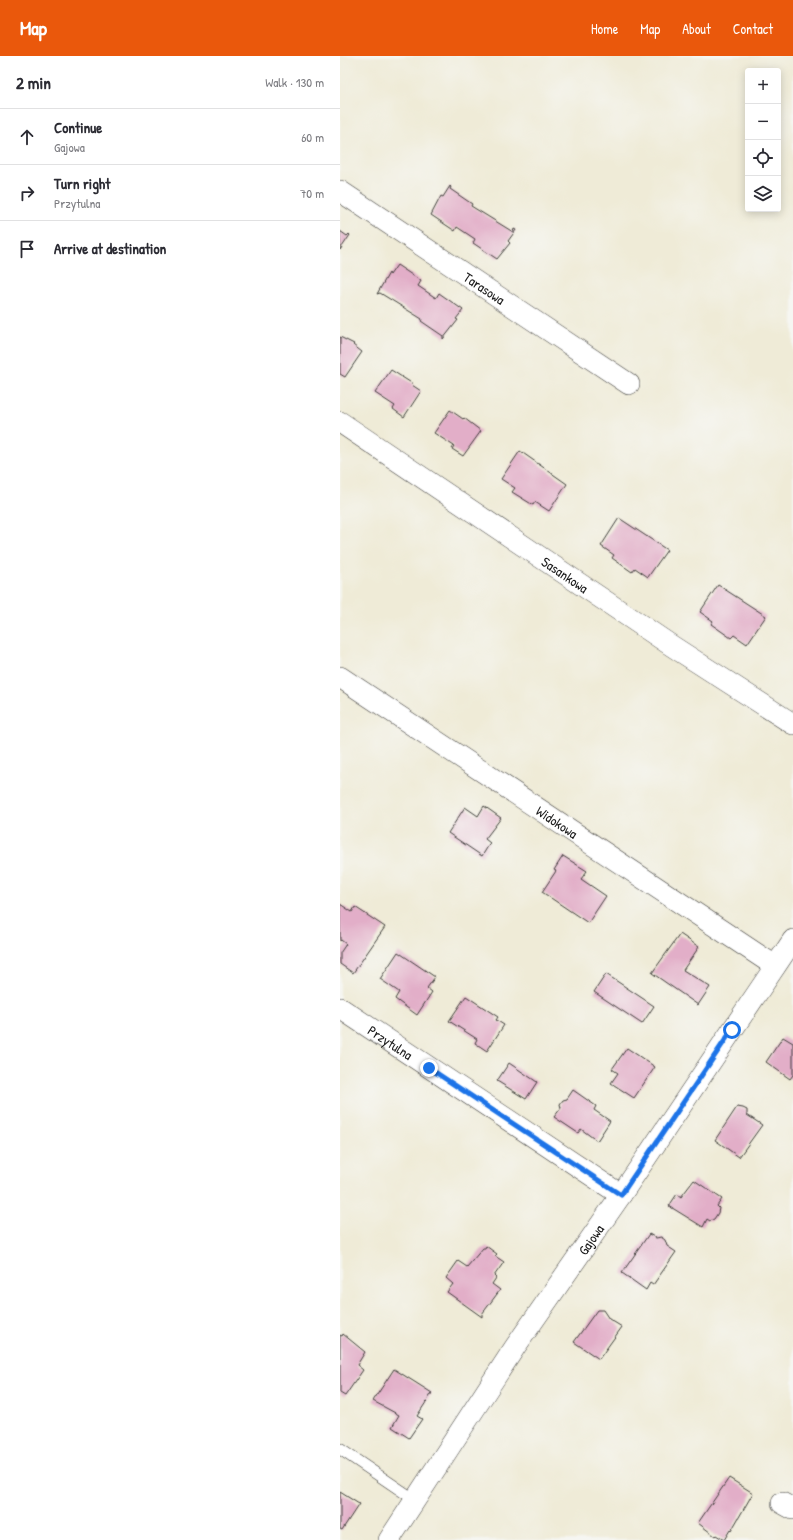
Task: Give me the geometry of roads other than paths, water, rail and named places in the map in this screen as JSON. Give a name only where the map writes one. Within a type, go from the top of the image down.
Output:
[{"type":"street","name":"Tarasowa","points":[[340,191],[629,384]]},
{"type":"street","name":"Sasankowa","points":[[340,422],[640,624],[793,724]]},
{"type":"street","name":"Widokowa","points":[[340,677],[775,966]]},
{"type":"street","name":"Gajowa","points":[[388,1540],[515,1347],[621,1195],[793,940]]},
{"type":"street","name":"Przytulna","points":[[340,1008],[621,1195]]},
{"type":"lane","points":[[340,1449],[415,1500]]}]
